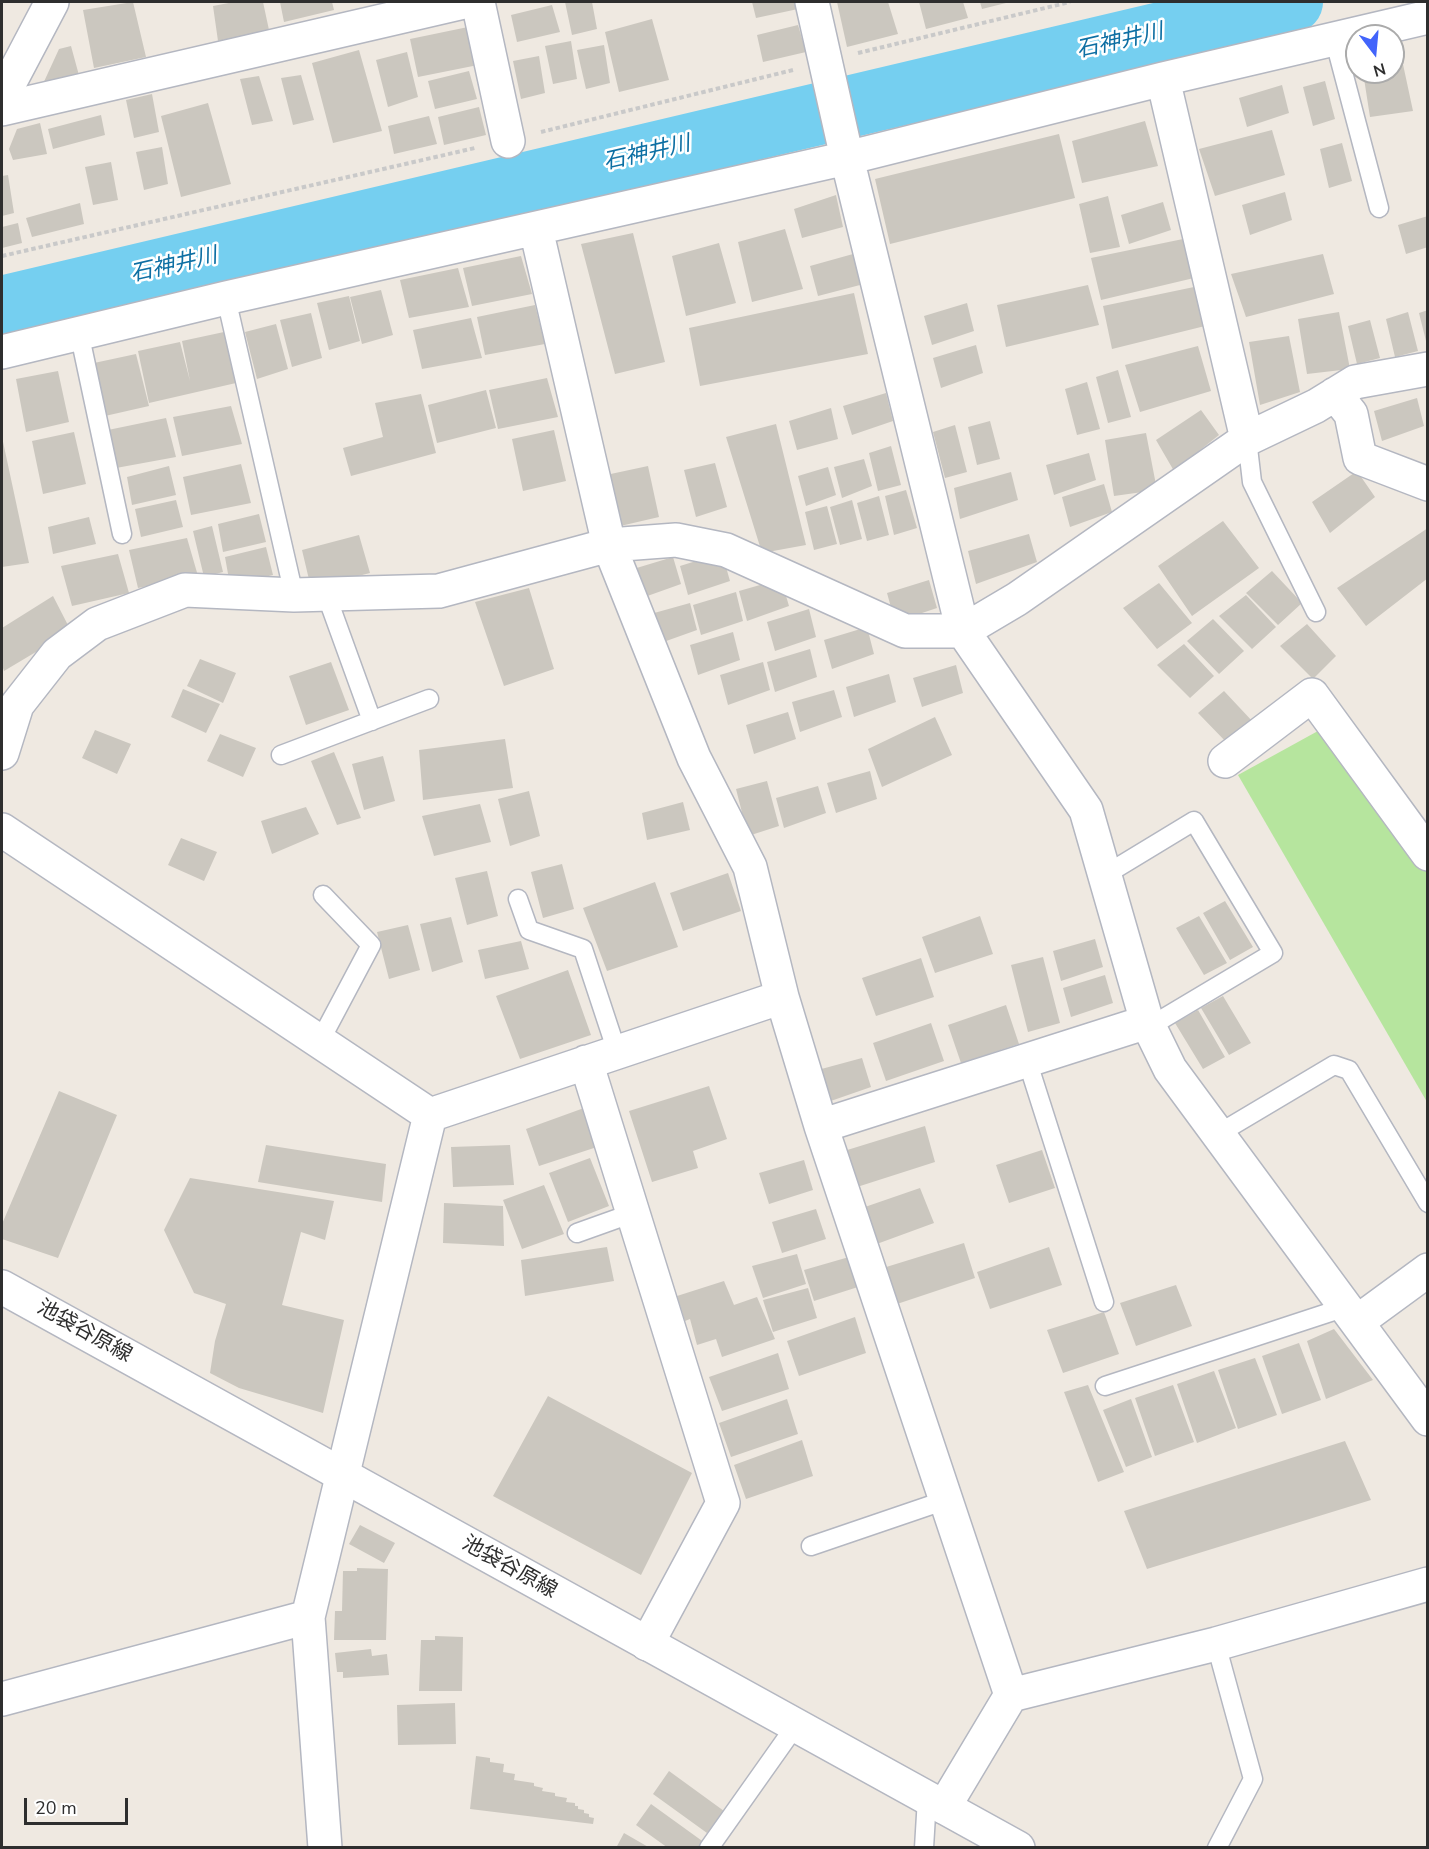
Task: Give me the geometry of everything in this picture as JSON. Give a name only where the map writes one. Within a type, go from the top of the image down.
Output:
[{"type":"street","points":[[2,97],[52,2]]},
{"type":"street","points":[[2,109],[464,2]]},
{"type":"street","points":[[478,2],[508,141]]},
{"type":"street","points":[[812,2],[963,631],[1086,810],[1148,1024],[1170,1069],[1428,1419]]},
{"type":"street","points":[[2,352],[226,298],[536,229],[845,147],[1163,79],[1428,17]]},
{"type":"street","points":[[1163,79],[1247,439]]},
{"type":"street","points":[[536,229],[609,545],[694,758],[750,867],[783,997],[821,1126],[1011,1695]]},
{"type":"street","points":[[2,753],[17,705],[57,654],[97,624],[185,590],[294,595],[439,591],[609,545],[676,540],[726,550],[906,631],[963,631],[1017,599],[1247,439],[1316,406],[1354,382],[1428,369]]},
{"type":"street","points":[[1335,394],[1351,414],[1360,458],[1428,484]]},
{"type":"street","points":[[1225,761],[1312,695],[1428,854]]},
{"type":"street","points":[[2,830],[430,1115]]},
{"type":"street","points":[[430,1115],[783,997]]},
{"type":"street","points":[[821,1126],[1148,1024]]},
{"type":"street","points":[[586,1062],[723,1503],[647,1644]]},
{"type":"street","points":[[325,1848],[308,1617],[430,1115]]},
{"type":"street","points":[[1352,1315],[1428,1270]]},
{"type":"street","name":"池袋谷原線","points":[[2,1287],[1018,1848]]},
{"type":"street","points":[[936,1803],[1011,1695],[1216,1644],[1428,1584]]},
{"type":"street","points":[[2,1699],[308,1617]]},
{"type":"lane","points":[[1334,38],[1379,207]]},
{"type":"lane","points":[[226,298],[294,595]]},
{"type":"lane","points":[[79,332],[122,534]]},
{"type":"lane","points":[[1247,439],[1252,482],[1316,612]]},
{"type":"lane","points":[[326,594],[372,721]]},
{"type":"lane","points":[[281,756],[429,699]]},
{"type":"lane","points":[[1105,874],[1194,821],[1273,953],[1148,1024]]},
{"type":"lane","points":[[320,1041],[371,945],[323,895]]},
{"type":"lane","points":[[518,899],[529,930],[583,949],[617,1052]]},
{"type":"lane","points":[[1027,1060],[1104,1302]]},
{"type":"lane","points":[[1218,1134],[1334,1065],[1349,1070],[1428,1203]]},
{"type":"lane","points":[[577,1233],[633,1213]]},
{"type":"lane","points":[[1105,1386],[1352,1315]]},
{"type":"lane","points":[[812,1546],[946,1500]]},
{"type":"lane","points":[[1216,1644],[1253,1779],[1217,1848]]},
{"type":"lane","points":[[710,1847],[796,1725]]},
{"type":"lane","points":[[924,1848],[936,1803]]},
{"type":"green space","points":[[1327,726],[1427,865],[1427,1102],[1238,775]]},
{"type":"building","points":[[133,2],[146,57],[94,68],[83,10]]},
{"type":"building","points":[[234,2],[263,2],[269,30],[218,41],[213,6]]},
{"type":"building","points":[[280,2],[332,2],[334,10],[284,22]]},
{"type":"building","points":[[565,2],[592,2],[597,29],[572,35]]},
{"type":"building","points":[[752,2],[796,2],[798,9],[756,18]]},
{"type":"building","points":[[837,2],[888,2],[898,34],[847,47]]},
{"type":"building","points":[[919,2],[963,2],[968,18],[926,29]]},
{"type":"building","points":[[980,2],[1010,2],[982,9]]},
{"type":"building","points":[[552,5],[560,32],[517,42],[511,15]]},
{"type":"building","points":[[652,19],[669,80],[619,92],[605,32]]},
{"type":"building","points":[[798,25],[806,52],[763,62],[757,35]]},
{"type":"building","points":[[468,27],[478,65],[418,77],[410,39]]},
{"type":"building","points":[[571,41],[577,79],[553,84],[545,46]]},
{"type":"building","points":[[604,45],[610,83],[586,89],[577,50]]},
{"type":"building","points":[[71,46],[80,79],[42,86],[59,49]]},
{"type":"building","points":[[359,50],[382,131],[333,143],[312,63]]},
{"type":"building","points":[[407,52],[418,97],[388,107],[376,60]]},
{"type":"building","points":[[539,56],[545,93],[521,99],[513,61]]},
{"type":"building","points":[[469,71],[477,99],[435,109],[428,81]]},
{"type":"building","points":[[1405,74],[1413,111],[1370,117],[1365,84],[1405,84]]},
{"type":"building","points":[[301,75],[314,120],[293,125],[281,78]]},
{"type":"building","points":[[259,76],[273,121],[252,125],[240,79]]},
{"type":"building","points":[[1325,81],[1335,119],[1313,126],[1303,87]]},
{"type":"building","points":[[1282,85],[1289,113],[1247,127],[1239,98]]},
{"type":"building","points":[[152,94],[159,132],[134,138],[126,100]]},
{"type":"building","points":[[208,103],[231,184],[181,197],[161,116]]},
{"type":"building","points":[[479,107],[486,135],[444,145],[438,117]]},
{"type":"building","points":[[101,115],[105,135],[53,149],[48,129]]},
{"type":"building","points":[[429,116],[437,144],[394,154],[388,126]]},
{"type":"building","points":[[1145,121],[1158,166],[1082,183],[1072,141]]},
{"type":"building","points":[[40,123],[47,154],[13,160],[9,149],[17,129]]},
{"type":"building","points":[[1272,130],[1285,175],[1215,196],[1199,149]]},
{"type":"building","points":[[1059,134],[1075,198],[890,244],[875,179]]},
{"type":"building","points":[[1342,143],[1352,181],[1329,188],[1320,149]]},
{"type":"building","points":[[162,147],[168,184],[144,190],[136,152]]},
{"type":"building","points":[[111,162],[118,200],[93,205],[85,167]]},
{"type":"building","points":[[8,175],[14,213],[2,216],[2,176]]},
{"type":"building","points":[[1285,192],[1292,220],[1250,235],[1242,205]]},
{"type":"building","points":[[836,195],[843,227],[802,238],[794,209]]},
{"type":"building","points":[[1108,196],[1120,247],[1090,253],[1079,204]]},
{"type":"building","points":[[1163,202],[1171,230],[1129,244],[1121,215]]},
{"type":"building","points":[[80,203],[84,224],[32,237],[26,218]]},
{"type":"building","points":[[1428,216],[1428,247],[1406,254],[1398,225]]},
{"type":"building","points":[[18,223],[22,243],[2,248],[2,227]]},
{"type":"building","points":[[785,229],[803,289],[752,302],[738,242]]},
{"type":"building","points":[[633,233],[665,362],[615,374],[581,244]]},
{"type":"building","points":[[1183,239],[1194,278],[1101,300],[1091,258]]},
{"type":"building","points":[[719,243],[736,303],[686,316],[672,256]]},
{"type":"building","points":[[853,254],[860,285],[818,296],[810,266]]},
{"type":"building","points":[[1323,254],[1334,294],[1246,317],[1231,274]]},
{"type":"building","points":[[521,256],[532,294],[472,306],[463,268]]},
{"type":"building","points":[[458,268],[469,307],[409,318],[400,280]]},
{"type":"building","points":[[1088,285],[1099,325],[1006,347],[997,305]]},
{"type":"building","points":[[1194,287],[1205,326],[1112,349],[1103,306]]},
{"type":"building","points":[[381,290],[393,335],[362,344],[350,297]]},
{"type":"building","points":[[854,293],[868,354],[700,386],[689,328]]},
{"type":"building","points":[[349,296],[360,341],[329,350],[317,303]]},
{"type":"building","points":[[967,303],[974,331],[932,345],[924,316]]},
{"type":"building","points":[[535,305],[545,344],[485,355],[477,317]]},
{"type":"building","points":[[1428,310],[1428,345],[1427,345],[1419,313]]},
{"type":"building","points":[[1339,312],[1350,369],[1307,374],[1298,319]]},
{"type":"building","points":[[1408,312],[1418,351],[1395,357],[1386,319]]},
{"type":"building","points":[[311,313],[322,358],[292,367],[280,320]]},
{"type":"building","points":[[471,318],[482,358],[422,369],[413,330]]},
{"type":"building","points":[[1370,320],[1380,358],[1357,364],[1348,326]]},
{"type":"building","points":[[276,324],[288,369],[257,379],[245,332]]},
{"type":"building","points":[[224,332],[236,383],[149,403],[138,351],[180,342],[190,381],[182,341]]},
{"type":"building","points":[[1289,336],[1300,392],[1260,405],[1249,342]]},
{"type":"building","points":[[976,345],[983,373],[941,388],[933,358]]},
{"type":"building","points":[[1198,346],[1211,391],[1140,412],[1125,365]]},
{"type":"building","points":[[136,354],[149,406],[105,416],[94,363]]},
{"type":"building","points":[[1118,370],[1131,417],[1108,423],[1096,377]]},
{"type":"building","points":[[58,371],[69,422],[26,432],[16,379]]},
{"type":"building","points":[[547,378],[558,417],[498,429],[489,390]]},
{"type":"building","points":[[1087,382],[1100,429],[1077,435],[1065,389]]},
{"type":"building","points":[[486,390],[496,428],[437,443],[428,405]]},
{"type":"building","points":[[886,393],[893,421],[852,435],[843,406]]},
{"type":"building","points":[[421,394],[436,453],[351,476],[343,448],[383,437],[375,403]]},
{"type":"building","points":[[1417,398],[1424,426],[1382,441],[1374,411]]},
{"type":"building","points":[[231,406],[242,444],[182,456],[173,417]]},
{"type":"building","points":[[831,408],[838,439],[797,450],[789,421]]},
{"type":"building","points":[[1201,410],[1219,435],[1174,471],[1156,440]]},
{"type":"building","points":[[166,418],[176,457],[116,468],[108,430]]},
{"type":"building","points":[[990,421],[1000,459],[977,465],[968,427]]},
{"type":"building","points":[[776,424],[806,545],[762,553],[726,437]]},
{"type":"building","points":[[955,425],[967,472],[945,478],[933,432]]},
{"type":"building","points":[[554,430],[566,481],[523,491],[512,439]]},
{"type":"building","points":[[74,432],[86,484],[43,494],[32,441]]},
{"type":"building","points":[[1146,433],[1157,490],[1114,496],[1105,440]]},
{"type":"building","points":[[2,437],[29,563],[2,567]]},
{"type":"building","points":[[891,446],[901,485],[878,491],[869,453]]},
{"type":"building","points":[[1089,453],[1096,480],[1054,495],[1046,465]]},
{"type":"building","points":[[864,459],[872,486],[842,498],[834,467]]},
{"type":"building","points":[[715,463],[727,507],[696,517],[684,470]]},
{"type":"building","points":[[241,464],[251,503],[191,515],[183,477]]},
{"type":"building","points":[[169,466],[176,495],[132,505],[127,477]]},
{"type":"building","points":[[648,466],[659,517],[616,527],[606,475]]},
{"type":"building","points":[[828,467],[836,495],[806,506],[798,476]]},
{"type":"building","points":[[1357,471],[1375,497],[1330,533],[1312,502]]},
{"type":"building","points":[[1011,472],[1018,500],[960,519],[954,488]]},
{"type":"building","points":[[1104,484],[1112,512],[1070,527],[1062,497]]},
{"type":"building","points":[[906,490],[917,528],[894,535],[885,496]]},
{"type":"building","points":[[879,496],[889,535],[867,541],[857,503]]},
{"type":"building","points":[[176,500],[183,527],[141,537],[135,509]]},
{"type":"building","points":[[852,500],[862,539],[840,545],[830,507]]},
{"type":"building","points":[[827,506],[837,544],[814,550],[805,512]]},
{"type":"building","points":[[259,514],[266,542],[223,552],[218,524]]},
{"type":"building","points":[[89,517],[96,544],[53,554],[48,527]]},
{"type":"building","points":[[1223,521],[1259,568],[1192,616],[1158,566]]},
{"type":"building","points":[[212,526],[223,572],[204,577],[193,531]]},
{"type":"building","points":[[1428,528],[1428,578],[1366,626],[1337,588]]},
{"type":"building","points":[[1029,534],[1037,562],[976,584],[968,551]]},
{"type":"building","points":[[359,535],[370,573],[311,588],[302,550]]},
{"type":"building","points":[[187,538],[198,576],[138,588],[129,550]]},
{"type":"building","points":[[266,547],[273,575],[230,585],[225,557]]},
{"type":"building","points":[[722,553],[730,581],[688,595],[680,566]]},
{"type":"building","points":[[118,554],[129,593],[72,606],[61,566]]},
{"type":"building","points":[[673,557],[681,584],[639,599],[630,570]]},
{"type":"building","points":[[1272,571],[1302,603],[1278,625],[1246,593]]},
{"type":"building","points":[[781,579],[789,606],[747,621],[739,591]]},
{"type":"building","points":[[929,580],[937,608],[895,622],[887,593]]},
{"type":"building","points":[[1159,583],[1192,623],[1157,649],[1123,608]]},
{"type":"building","points":[[529,588],[554,669],[504,686],[475,602]]},
{"type":"building","points":[[736,592],[743,621],[701,635],[693,605]]},
{"type":"building","points":[[1246,595],[1276,627],[1252,649],[1219,616]]},
{"type":"building","points":[[53,596],[71,631],[4,671],[2,628]]},
{"type":"building","points":[[690,603],[697,630],[655,645],[647,615]]},
{"type":"building","points":[[809,609],[816,637],[775,651],[767,622]]},
{"type":"building","points":[[1213,619],[1244,651],[1219,674],[1187,641]]},
{"type":"building","points":[[1307,624],[1336,656],[1313,679],[1280,646]]},
{"type":"building","points":[[867,627],[874,654],[832,669],[824,640]]},
{"type":"building","points":[[733,632],[740,660],[698,675],[690,645]]},
{"type":"building","points":[[1184,644],[1214,676],[1190,698],[1157,665]]},
{"type":"building","points":[[810,649],[817,677],[775,692],[767,662]]},
{"type":"building","points":[[200,659],[236,673],[223,703],[187,686]]},
{"type":"building","points":[[331,662],[349,710],[306,725],[289,676]]},
{"type":"building","points":[[763,662],[770,690],[728,705],[720,675]]},
{"type":"building","points":[[956,665],[963,693],[922,707],[913,678]]},
{"type":"building","points":[[889,674],[896,702],[854,717],[846,687]]},
{"type":"building","points":[[183,689],[220,704],[206,733],[171,717]]},
{"type":"building","points":[[834,690],[842,717],[800,732],[792,702]]},
{"type":"building","points":[[1224,691],[1254,723],[1230,746],[1198,713]]},
{"type":"building","points":[[788,712],[796,739],[754,754],[746,725]]},
{"type":"building","points":[[935,717],[952,755],[882,787],[868,749]]},
{"type":"building","points":[[95,730],[131,744],[117,774],[82,758]]},
{"type":"building","points":[[220,734],[256,748],[243,777],[207,761]]},
{"type":"building","points":[[505,739],[513,788],[423,800],[419,750]]},
{"type":"building","points":[[334,752],[361,818],[337,825],[311,761]]},
{"type":"building","points":[[383,756],[395,801],[364,810],[352,764]]},
{"type":"building","points":[[870,771],[877,799],[836,813],[827,783]]},
{"type":"building","points":[[767,781],[779,826],[748,836],[736,789]]},
{"type":"building","points":[[818,786],[826,813],[784,828],[776,798]]},
{"type":"building","points":[[529,791],[540,836],[510,846],[498,799]]},
{"type":"building","points":[[683,802],[690,830],[647,840],[642,813]]},
{"type":"building","points":[[480,804],[491,842],[434,856],[422,816]]},
{"type":"building","points":[[306,807],[319,834],[272,854],[261,821]]},
{"type":"building","points":[[181,838],[217,852],[204,881],[168,865]]},
{"type":"building","points":[[562,864],[574,909],[543,918],[531,872]]},
{"type":"building","points":[[487,871],[498,916],[467,925],[455,878]]},
{"type":"building","points":[[728,873],[741,911],[683,931],[670,893]]},
{"type":"building","points":[[655,882],[678,947],[607,971],[583,908]]},
{"type":"building","points":[[1225,901],[1253,947],[1230,960],[1203,913]]},
{"type":"building","points":[[980,916],[993,954],[935,973],[922,937]]},
{"type":"building","points":[[1199,916],[1227,963],[1204,975],[1176,928]]},
{"type":"building","points":[[451,917],[463,962],[432,972],[420,924]]},
{"type":"building","points":[[408,925],[420,970],[389,979],[377,932]]},
{"type":"building","points":[[1095,939],[1103,967],[1061,981],[1053,951]]},
{"type":"building","points":[[521,941],[529,969],[485,979],[478,950]]},
{"type":"building","points":[[1043,957],[1060,1023],[1028,1032],[1011,965]]},
{"type":"building","points":[[921,958],[934,997],[876,1016],[862,978]]},
{"type":"building","points":[[568,970],[591,1035],[520,1059],[496,996]]},
{"type":"building","points":[[1105,975],[1113,1003],[1071,1017],[1063,988]]},
{"type":"building","points":[[1223,996],[1251,1043],[1229,1055],[1201,1008]]},
{"type":"building","points":[[1006,1005],[1019,1044],[961,1063],[948,1025]]},
{"type":"building","points":[[1198,1010],[1225,1057],[1203,1069],[1175,1023]]},
{"type":"building","points":[[931,1023],[944,1061],[886,1081],[873,1043]]},
{"type":"building","points":[[862,1058],[871,1087],[825,1103],[814,1071]]},
{"type":"building","points":[[709,1086],[727,1139],[693,1151],[698,1168],[652,1182],[629,1111]]},
{"type":"building","points":[[59,1091],[117,1115],[58,1258],[2,1239],[2,1224]]},
{"type":"building","points":[[584,1108],[597,1147],[539,1166],[526,1129]]},
{"type":"building","points":[[925,1126],[935,1162],[857,1187],[844,1151]]},
{"type":"building","points":[[266,1145],[386,1164],[382,1202],[258,1182]]},
{"type":"building","points":[[510,1145],[514,1185],[453,1187],[451,1147]]},
{"type":"building","points":[[1042,1150],[1055,1188],[1009,1203],[996,1165]]},
{"type":"building","points":[[590,1158],[609,1206],[568,1222],[549,1173]]},
{"type":"building","points":[[804,1160],[813,1190],[769,1204],[759,1173]]},
{"type":"building","points":[[190,1178],[334,1201],[325,1240],[301,1232],[282,1305],[344,1320],[323,1413],[239,1388],[210,1373],[215,1341],[226,1304],[194,1293],[164,1230]]},
{"type":"building","points":[[544,1185],[564,1234],[522,1249],[503,1200]]},
{"type":"building","points":[[920,1188],[934,1223],[874,1245],[862,1208]]},
{"type":"building","points":[[444,1203],[503,1206],[504,1246],[443,1243]]},
{"type":"building","points":[[816,1209],[826,1239],[782,1253],[772,1222]]},
{"type":"building","points":[[964,1243],[975,1278],[897,1304],[883,1268]]},
{"type":"building","points":[[607,1247],[614,1281],[525,1296],[521,1260]]},
{"type":"building","points":[[1049,1247],[1062,1285],[990,1309],[977,1272]]},
{"type":"building","points":[[797,1254],[806,1284],[763,1298],[752,1266]]},
{"type":"building","points":[[849,1257],[858,1287],[814,1301],[804,1270]]},
{"type":"building","points":[[724,1281],[734,1305],[757,1297],[775,1339],[722,1357],[716,1339],[697,1345],[690,1319],[685,1321],[677,1296]]},
{"type":"building","points":[[1176,1285],[1192,1326],[1136,1346],[1120,1303]]},
{"type":"building","points":[[808,1288],[817,1318],[773,1332],[763,1300]]},
{"type":"building","points":[[1104,1312],[1119,1354],[1063,1373],[1047,1330]]},
{"type":"building","points":[[855,1317],[866,1353],[799,1376],[787,1341]]},
{"type":"building","points":[[1334,1329],[1373,1380],[1326,1399],[1307,1341]]},
{"type":"building","points":[[1299,1343],[1321,1400],[1282,1414],[1262,1356]]},
{"type":"building","points":[[778,1353],[789,1389],[722,1411],[709,1377]]},
{"type":"building","points":[[1255,1358],[1277,1415],[1238,1429],[1218,1370]]},
{"type":"building","points":[[1214,1371],[1236,1428],[1197,1443],[1177,1384]]},
{"type":"building","points":[[1088,1385],[1124,1472],[1098,1482],[1064,1392]]},
{"type":"building","points":[[1173,1385],[1194,1442],[1155,1456],[1135,1398]]},
{"type":"building","points":[[548,1396],[692,1473],[641,1575],[493,1496]]},
{"type":"building","points":[[787,1399],[798,1434],[731,1457],[719,1423]]},
{"type":"building","points":[[1131,1399],[1152,1457],[1126,1467],[1103,1410]]},
{"type":"building","points":[[802,1440],[813,1476],[746,1499],[734,1465]]},
{"type":"building","points":[[1345,1441],[1371,1500],[1147,1569],[1124,1511]]},
{"type":"building","points":[[360,1525],[395,1543],[384,1563],[349,1544]]},
{"type":"building","points":[[357,1568],[388,1569],[386,1640],[334,1640],[335,1611],[342,1611],[343,1571],[357,1571]]},
{"type":"building","points":[[435,1636],[463,1637],[462,1691],[419,1691],[421,1640],[435,1640]]},
{"type":"building","points":[[371,1649],[372,1656],[387,1654],[389,1675],[343,1678],[343,1672],[337,1672],[335,1653]]},
{"type":"building","points":[[455,1703],[456,1744],[398,1745],[397,1705]]},
{"type":"building","points":[[476,1756],[490,1758],[490,1762],[504,1764],[503,1772],[515,1774],[514,1780],[534,1783],[534,1786],[543,1788],[542,1791],[567,1798],[566,1802],[575,1803],[578,1809],[584,1810],[589,1817],[594,1818],[593,1824],[470,1809]]},
{"type":"building","points":[[669,1771],[724,1811],[707,1833],[653,1794]]},
{"type":"building","points":[[651,1804],[705,1843],[702,1848],[668,1848],[636,1825]]},
{"type":"building","points":[[624,1833],[650,1848],[616,1848]]},
{"type":"waterway","name":"石神井川","points":[[2,307],[1292,2]]}]
